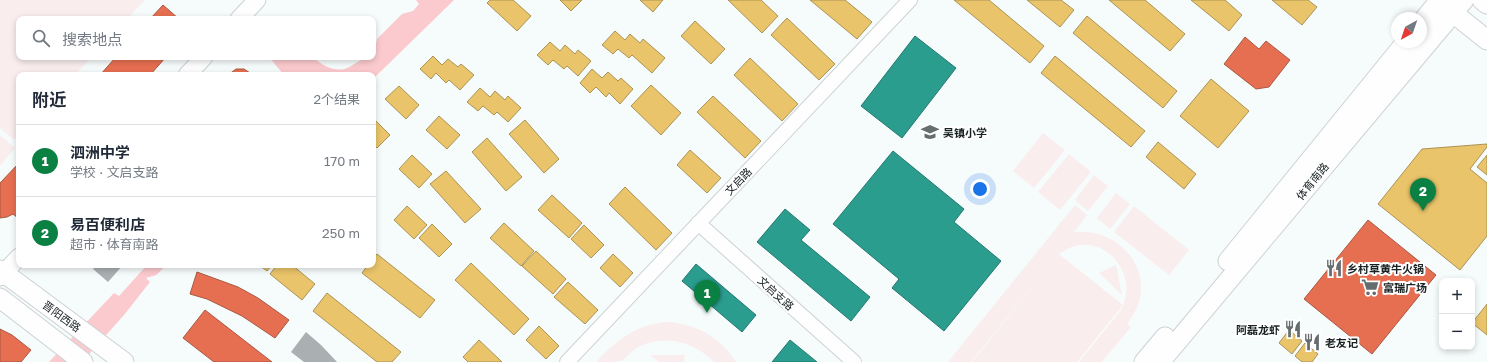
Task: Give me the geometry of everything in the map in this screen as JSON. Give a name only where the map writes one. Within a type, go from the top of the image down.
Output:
[{"type":"main road","points":[[1482,0],[1487,4]]},
{"type":"main road","points":[[1427,18],[1447,3],[1487,40]]},
{"type":"main road","name":"体育南路","points":[[1160,362],[1447,3]]},
{"type":"main road","name":"体育南路","points":[[1144,362],[1401,48]]},
{"type":"main road","name":"晋阳西路","points":[[1,274],[68,320],[124,362]]},
{"type":"main road","name":"晋阳西路","points":[[0,298],[83,362]]},
{"type":"street","points":[[242,16],[257,0]]},
{"type":"street","name":"文启路","points":[[567,362],[910,0]]},
{"type":"street","points":[[190,72],[201,60]]},
{"type":"street","name":"文启支路","points":[[698,223],[854,362]]},
{"type":"street","points":[[1,274],[16,261]]},
{"type":"shaded area","points":[[0,0],[145,0],[130,16],[16,16],[16,60],[89,60],[78,72],[16,72],[16,138],[14,140],[0,128]]},
{"type":"shaded area","points":[[416,0],[454,0],[376,76],[376,72],[282,72],[272,60],[316,60],[320,63],[338,70],[347,68],[360,60],[376,60],[377,39],[402,14],[413,11],[419,4]]},
{"type":"shaded area","points":[[1043,133],[1065,150],[1034,188],[1013,171]]},
{"type":"shaded area","points":[[0,135],[15,148],[0,166]]},
{"type":"shaded area","points":[[1069,154],[1091,172],[1060,210],[1038,192]]},
{"type":"shaded area","points":[[1094,175],[1108,186],[1088,211],[1075,200]]},
{"type":"shaded area","points":[[1116,193],[1130,204],[1110,229],[1097,218]]},
{"type":"shaded area","points":[[1075,205],[1087,215],[1074,232],[1093,233],[1109,238],[1123,248],[1133,260],[1139,275],[1141,291],[1137,307],[1127,324],[1131,327],[1102,362],[1079,362],[1121,310],[1122,306],[1077,362],[972,362],[1057,256],[971,362],[948,362]],"holes":[[[1087,245],[1100,248],[1112,256],[1120,267],[1125,280],[1126,295],[1123,305],[1059,254],[1073,246]]]},
{"type":"shaded area","points":[[1134,206],[1189,250],[1169,275],[1114,232]]},
{"type":"shaded area","points":[[1116,265],[1122,295],[1099,273]]},
{"type":"shaded area","points":[[144,268],[164,268],[156,275],[146,278],[150,282],[124,315],[82,362],[49,362],[114,293],[119,296]]},
{"type":"shaded area","points":[[668,322],[679,323],[698,329],[716,339],[730,353],[736,362],[714,362],[697,349],[687,344],[656,341],[635,349],[621,361],[596,362],[628,334],[646,326]]},
{"type":"shaded area","points":[[650,355],[685,355],[684,362],[659,362]]},
{"type":"building: 住宅","points":[[490,0],[513,0],[531,16],[517,31],[487,3]]},
{"type":"building: 住宅","points":[[560,0],[582,0],[571,11]]},
{"type":"building: 住宅","points":[[640,0],[663,0],[653,12]]},
{"type":"building: 住宅","points":[[728,0],[761,0],[778,16],[762,33]]},
{"type":"building: 住宅","points":[[810,0],[845,0],[872,22],[857,39]]},
{"type":"building: 住宅","points":[[954,0],[989,0],[1044,46],[1030,63]]},
{"type":"building: 住宅","points":[[1027,0],[1061,0],[1074,10],[1060,27]]},
{"type":"building: 住宅","points":[[1109,0],[1145,0],[1185,34],[1170,51]]},
{"type":"building: 住宅","points":[[1191,0],[1225,0],[1242,15],[1229,31]]},
{"type":"building: 住宅","points":[[1272,0],[1308,0],[1317,7],[1302,25]]},
{"type":"building: 住宅","points":[[1087,16],[1177,91],[1163,108],[1073,33]]},
{"type":"building: 住宅","points":[[787,18],[835,64],[819,80],[771,35]]},
{"type":"building: 住宅","points":[[695,21],[725,49],[711,64],[681,36]]},
{"type":"building: 住宅","points":[[615,31],[625,40],[630,34],[640,43],[643,39],[665,58],[652,73],[632,55],[629,58],[618,49],[613,54],[602,45]]},
{"type":"building: 住宅","points":[[550,42],[560,51],[565,45],[575,54],[578,50],[591,61],[578,76],[567,66],[564,69],[553,60],[548,65],[537,55]]},
{"type":"building: 住宅","points":[[433,56],[442,65],[448,59],[458,67],[461,64],[474,75],[460,90],[449,80],[446,83],[436,73],[431,79],[420,69]]},
{"type":"building: 住宅","points":[[1055,56],[1145,131],[1131,147],[1041,73]]},
{"type":"building: 住宅","points":[[750,58],[798,104],[782,121],[734,75]]},
{"type":"building: 住宅","points":[[592,69],[602,78],[608,72],[618,81],[621,78],[633,89],[620,104],[609,93],[606,97],[596,87],[590,93],[580,83]]},
{"type":"building: 住宅","points":[[1211,79],[1249,111],[1218,148],[1180,116]]},
{"type":"building: 住宅","points":[[651,85],[681,113],[661,135],[631,106]]},
{"type":"building: 住宅","points":[[399,86],[419,105],[406,119],[385,99]]},
{"type":"building: 住宅","points":[[480,88],[490,97],[495,91],[505,100],[508,96],[521,108],[508,122],[497,112],[494,115],[483,106],[478,111],[467,102]]},
{"type":"building: 住宅","points":[[713,96],[761,141],[745,158],[697,112]]},
{"type":"building: 住宅","points":[[439,116],[460,135],[447,149],[426,130]]},
{"type":"building: 住宅","points":[[525,120],[559,159],[544,173],[509,134]]},
{"type":"building: 住宅","points":[[376,121],[390,135],[377,148],[376,147]]},
{"type":"building: 住宅","points":[[487,138],[522,177],[506,191],[472,152]]},
{"type":"building: 住宅","points":[[1158,142],[1196,174],[1184,189],[1146,157]]},
{"type":"building: 住宅","points":[[1487,144],[1487,147],[1470,169],[1487,183],[1487,236],[1460,270],[1378,204],[1422,149]]},
{"type":"building: 住宅","points":[[690,150],[721,178],[707,193],[677,165]]},
{"type":"building: 住宅","points":[[412,155],[432,174],[419,188],[399,169]]},
{"type":"building: 住宅","points":[[1487,155],[1487,175],[1477,167]]},
{"type":"building: 住宅","points":[[446,171],[481,209],[465,223],[430,184]]},
{"type":"building: 住宅","points":[[625,187],[672,233],[656,250],[609,204]]},
{"type":"building: 住宅","points":[[552,195],[582,223],[569,238],[538,210]]},
{"type":"building: 住宅","points":[[407,206],[427,225],[414,239],[394,220]]},
{"type":"building: 住宅","points":[[504,223],[534,251],[521,266],[490,238]]},
{"type":"building: 住宅","points":[[432,224],[452,244],[439,257],[419,238]]},
{"type":"building: 住宅","points":[[584,225],[604,245],[591,258],[571,239]]},
{"type":"building: 住宅","points":[[536,251],[566,279],[553,294],[522,266]]},
{"type":"building: 住宅","points":[[377,254],[435,300],[420,318],[362,273],[366,268],[376,268]]},
{"type":"building: 住宅","points":[[613,254],[633,273],[620,287],[600,268]]},
{"type":"building: 住宅","points":[[471,263],[529,319],[514,335],[455,280]]},
{"type":"building: 住宅","points":[[275,268],[296,268],[315,284],[302,300],[270,274]]},
{"type":"building: 住宅","points":[[568,282],[598,310],[585,324],[554,297]]},
{"type":"building: 住宅","points":[[327,293],[401,352],[392,362],[377,362],[313,311]]},
{"type":"building: 住宅","points":[[1487,304],[1487,335],[1475,325],[1475,319]]},
{"type":"building: 住宅","points":[[539,326],[559,346],[546,359],[526,340]]},
{"type":"building: 住宅","points":[[1289,330],[1302,341],[1292,354],[1279,343]]},
{"type":"building: 住宅","points":[[479,340],[502,362],[468,362],[463,357]]},
{"type":"building: 住宅","points":[[1305,343],[1318,354],[1312,362],[1302,362],[1295,356]]},
{"type":"building: 商业","points":[[163,5],[176,16],[153,16]]},
{"type":"building: 商业","points":[[1245,37],[1259,49],[1266,41],[1290,60],[1269,87],[1256,89],[1224,64]]},
{"type":"building: 商业","points":[[113,60],[163,60],[153,72],[103,72]]},
{"type":"building: 商业","points":[[236,69],[244,69],[248,72],[232,72]]},
{"type":"building: 商业","points":[[16,166],[16,216],[13,214],[0,218],[0,183]]},
{"type":"building: 商业","name":"富瑞广场","points":[[1368,220],[1436,275],[1372,354],[1304,299]]},
{"type":"building: 商业","points":[[197,272],[238,287],[258,298],[289,320],[275,338],[242,316],[207,299],[190,294]]},
{"type":"building: 商业","points":[[205,310],[272,362],[214,362],[183,338]]},
{"type":"building: 商业","points":[[0,329],[12,335],[31,350],[21,362],[0,362]]},
{"type":"building: 学校","points":[[915,36],[956,68],[902,138],[861,106]]},
{"type":"building: 学校","points":[[893,151],[964,209],[954,222],[1001,261],[944,331],[892,288],[899,279],[833,224]]},
{"type":"building: 学校","points":[[785,209],[810,230],[801,240],[870,297],[851,321],[757,242]]},
{"type":"building: 学校","points":[[696,264],[756,315],[742,332],[682,281]]},
{"type":"building: 学校","points":[[790,340],[817,362],[772,362]]},
{"type":"building: 其他","points":[[94,268],[120,268],[108,282],[93,269]]},
{"type":"building: 其他","points":[[306,332],[337,362],[304,362],[291,352]]},
{"type":"place","name":"吴镇小学","points":[[930,132]]},
{"type":"place","name":"易百便利店","points":[[1423,211]]},
{"type":"place","name":"乡村草黄牛火锅","points":[[1334,268]]},
{"type":"place","name":"富瑞广场","points":[[1370,287]]},
{"type":"place","name":"泗洲中学","points":[[707,313]]},
{"type":"place","name":"阿磊龙虾","points":[[1293,329]]},
{"type":"place","name":"老友记","points":[[1312,342]]}]
